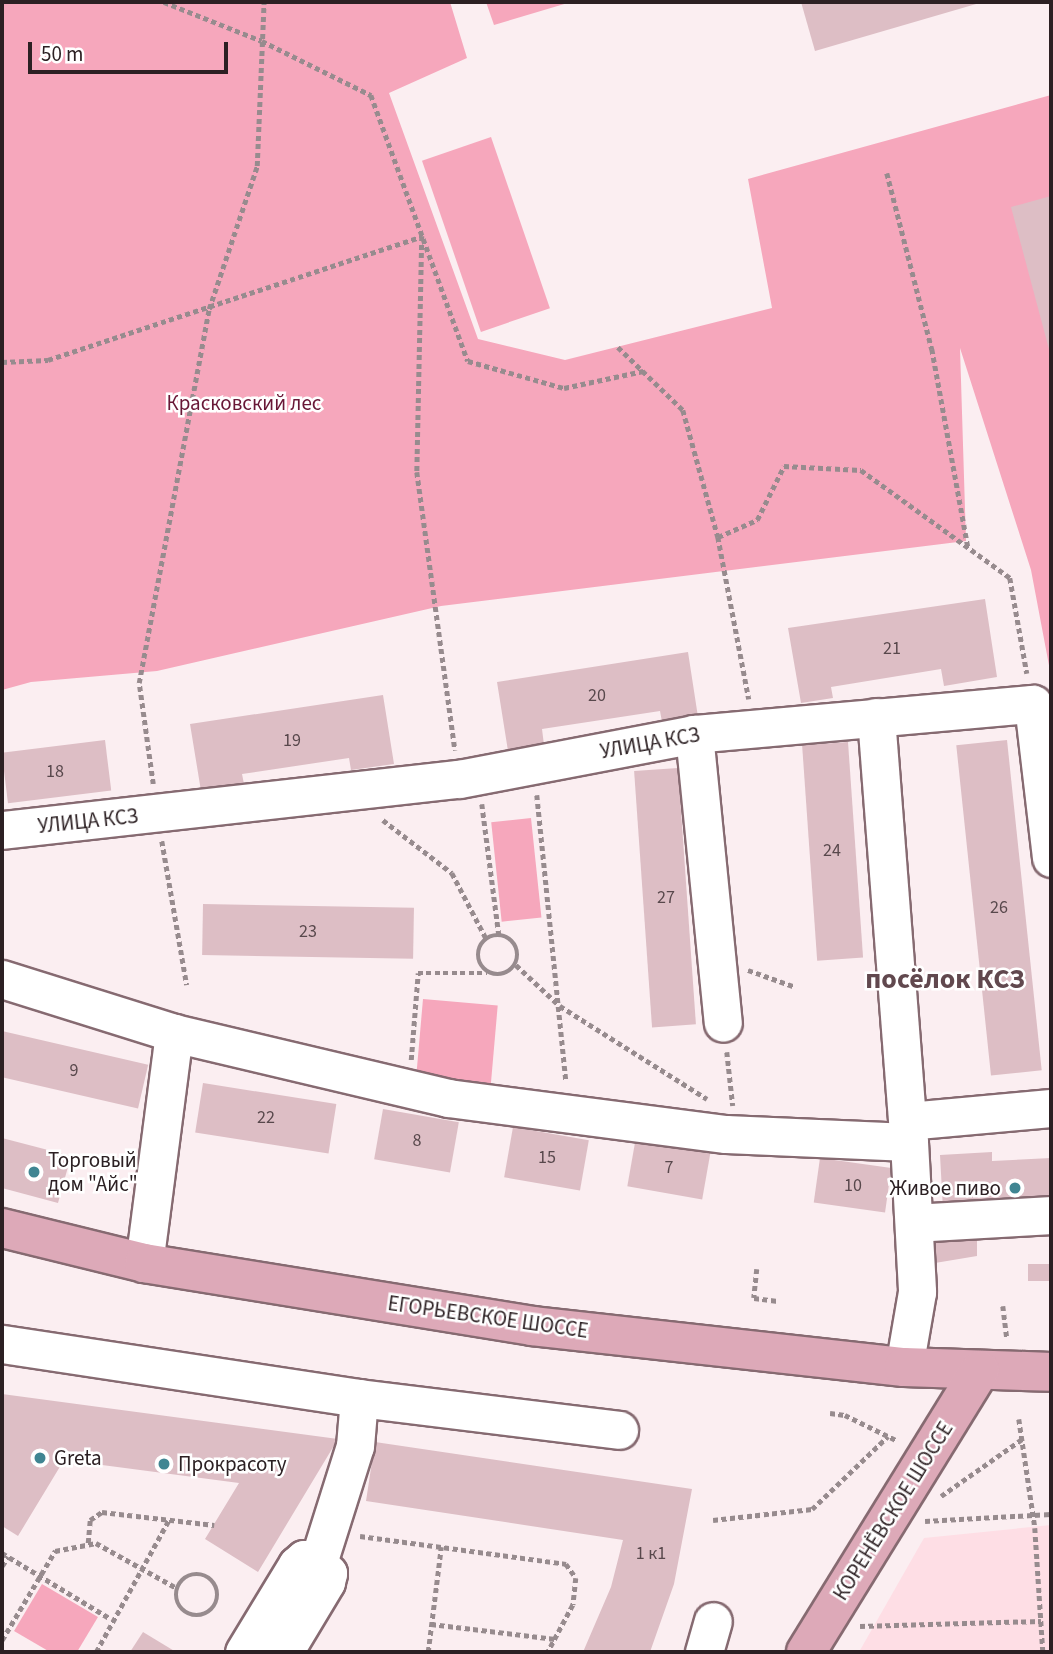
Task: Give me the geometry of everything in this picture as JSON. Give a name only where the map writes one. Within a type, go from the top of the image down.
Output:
[{"type":"main road","name":"ЕГОРЬЕВСКОЕ ШОССЕ","points":[[2,1228],[144,1263],[532,1326],[904,1367],[1051,1372]]},
{"type":"main road","name":"КОРЕНЁВСКОЕ ШОССЕ","points":[[806,1652],[980,1370]]},
{"type":"street","name":"УЛИЦА КСЗ","points":[[2,830],[469,777],[694,734],[1033,704]]},
{"type":"street","points":[[1033,704],[1051,858]]},
{"type":"street","points":[[876,717],[909,1132],[917,1292],[904,1367]]},
{"type":"street","points":[[694,734],[723,1023]]},
{"type":"street","points":[[2,979],[174,1033],[409,1089],[726,1135],[909,1132],[1051,1108]]},
{"type":"street","points":[[144,1263],[174,1033]]},
{"type":"street","points":[[914,1223],[1051,1215]]},
{"type":"street","points":[[2,1344],[359,1398],[620,1430]]},
{"type":"street","points":[[318,1563],[355,1446],[359,1398]]},
{"type":"street","points":[[244,1652],[297,1565],[304,1559],[318,1563],[328,1573],[326,1582],[284,1652]]},
{"type":"path","points":[[164,2],[262,40],[371,95],[468,361],[564,388],[643,371]]},
{"type":"path","points":[[187,985],[157,813],[139,682],[209,309],[257,166],[264,2]]},
{"type":"path","points":[[887,173],[932,349],[968,548]]},
{"type":"path","points":[[2,362],[48,360],[209,309],[422,236]]},
{"type":"path","points":[[422,236],[417,472],[499,935]]},
{"type":"path","points":[[618,347],[683,410],[718,537],[755,728]]},
{"type":"path","points":[[718,537],[757,520],[784,466],[861,470],[1010,578],[1033,704]]},
{"type":"path","points":[[533,765],[560,1006],[568,1114]]},
{"type":"path","points":[[347,792],[452,873],[486,938]]},
{"type":"path","points":[[409,1089],[418,973],[507,974],[516,965],[516,945],[499,935],[486,938]]},
{"type":"path","points":[[486,938],[477,956],[487,973]]},
{"type":"path","points":[[717,959],[793,986]]},
{"type":"path","points":[[516,965],[560,1006],[711,1101]]},
{"type":"path","points":[[723,1023],[734,1116],[723,1109]]},
{"type":"path","points":[[757,1269],[754,1298],[778,1301]]},
{"type":"path","points":[[1003,1306],[1007,1339]]},
{"type":"path","points":[[830,1413],[845,1415],[902,1442]]},
{"type":"path","points":[[1019,1419],[1034,1516],[1043,1652]]},
{"type":"path","points":[[713,1520],[812,1509],[888,1436]]},
{"type":"path","points":[[931,1504],[1022,1439]]},
{"type":"path","points":[[88,1543],[94,1513],[214,1525]]},
{"type":"path","points":[[911,1521],[1051,1514]]},
{"type":"path","points":[[96,1652],[111,1619],[169,1520]]},
{"type":"path","points":[[363,1536],[566,1564],[574,1570],[573,1605],[548,1652]]},
{"type":"path","points":[[2,1640],[55,1551],[88,1543],[105,1547],[177,1588]]},
{"type":"path","points":[[428,1652],[441,1547]]},
{"type":"path","points":[[2,1553],[111,1619]]},
{"type":"path","points":[[2,1566],[8,1557]]},
{"type":"path","points":[[202,1574],[216,1586],[216,1605],[210,1612],[191,1615],[178,1603],[177,1588],[184,1578],[202,1574]]},
{"type":"path","points":[[850,1626],[1041,1621]]},
{"type":"path","points":[[431,1624],[555,1639]]},
{"type":"shaded area","points":[[1051,1525],[1051,1652],[859,1652],[924,1538]]},
{"type":"green space","name":"Красковский лес","points":[[2,2],[450,2],[467,58],[389,93],[478,339],[565,360],[772,308],[748,179],[1051,95],[1051,676],[1031,570],[960,348],[966,541],[441,606],[157,671],[31,682],[2,690]]},
{"type":"green space","points":[[486,2],[571,2],[494,25]]},
{"type":"green space","points":[[491,137],[550,308],[481,332],[422,161]]},
{"type":"green space","points":[[531,818],[541,917],[502,922],[491,822]]},
{"type":"green space","points":[[423,999],[498,1006],[491,1085],[416,1079]]},
{"type":"green space","points":[[42,1584],[98,1617],[77,1652],[50,1652],[14,1631]]},
{"type":"building","points":[[801,2],[983,2],[815,51]]},
{"type":"building","points":[[1051,196],[1051,353],[1050,353],[1011,207]]},
{"type":"building","points":[[985,599],[997,677],[944,686],[941,669],[831,687],[833,698],[801,703],[788,628]]},
{"type":"building","points":[[688,652],[698,717],[662,722],[660,711],[542,729],[544,745],[508,751],[497,682]]},
{"type":"building","points":[[383,695],[394,764],[351,770],[349,758],[242,774],[244,784],[201,791],[190,724]]},
{"type":"building","points":[[105,740],[111,791],[8,803],[2,753]]},
{"type":"building","points":[[1007,740],[1042,1070],[991,1076],[956,745]]},
{"type":"building","points":[[848,742],[863,957],[817,961],[802,745]]},
{"type":"building","points":[[678,768],[696,1024],[652,1027],[634,771]]},
{"type":"building","points":[[203,904],[414,908],[413,959],[202,955]]},
{"type":"building","points":[[2,1031],[148,1065],[138,1109],[2,1077]]},
{"type":"building","points":[[203,1083],[336,1104],[329,1154],[195,1132]]},
{"type":"building","points":[[383,1109],[459,1122],[450,1173],[374,1159]]},
{"type":"building","points":[[513,1127],[589,1140],[580,1191],[504,1177]]},
{"type":"building","points":[[636,1137],[711,1150],[702,1199],[627,1186]]},
{"type":"building","name":"Торговый дом \"Айс\"","points":[[2,1138],[71,1156],[58,1203],[2,1188]]},
{"type":"building","points":[[992,1152],[992,1161],[1051,1158],[1051,1205],[943,1210],[940,1155]]},
{"type":"building","points":[[820,1158],[891,1168],[885,1213],[814,1203]]},
{"type":"building","points":[[977,1234],[977,1256],[935,1263],[934,1235]]},
{"type":"building","points":[[1028,1264],[1051,1264],[1051,1281],[1028,1281]]},
{"type":"building","points":[[2,1394],[338,1439],[258,1572],[205,1539],[239,1483],[64,1460],[18,1536],[2,1526]]},
{"type":"building","points":[[375,1442],[692,1489],[674,1584],[650,1652],[583,1652],[611,1587],[623,1540],[366,1501]]},
{"type":"building","points":[[143,1632],[176,1652],[130,1652]]},
{"type":"place","name":"Торговый дом \"Айс\"","points":[[34,1172]]},
{"type":"place","name":"Живое пиво","points":[[1015,1188]]},
{"type":"place","name":"Greta","points":[[40,1458]]},
{"type":"place","name":"Прокрасоту","points":[[164,1464]]},
{"type":"district","name":"посёлок КСЗ","points":[[945,979]]}]
